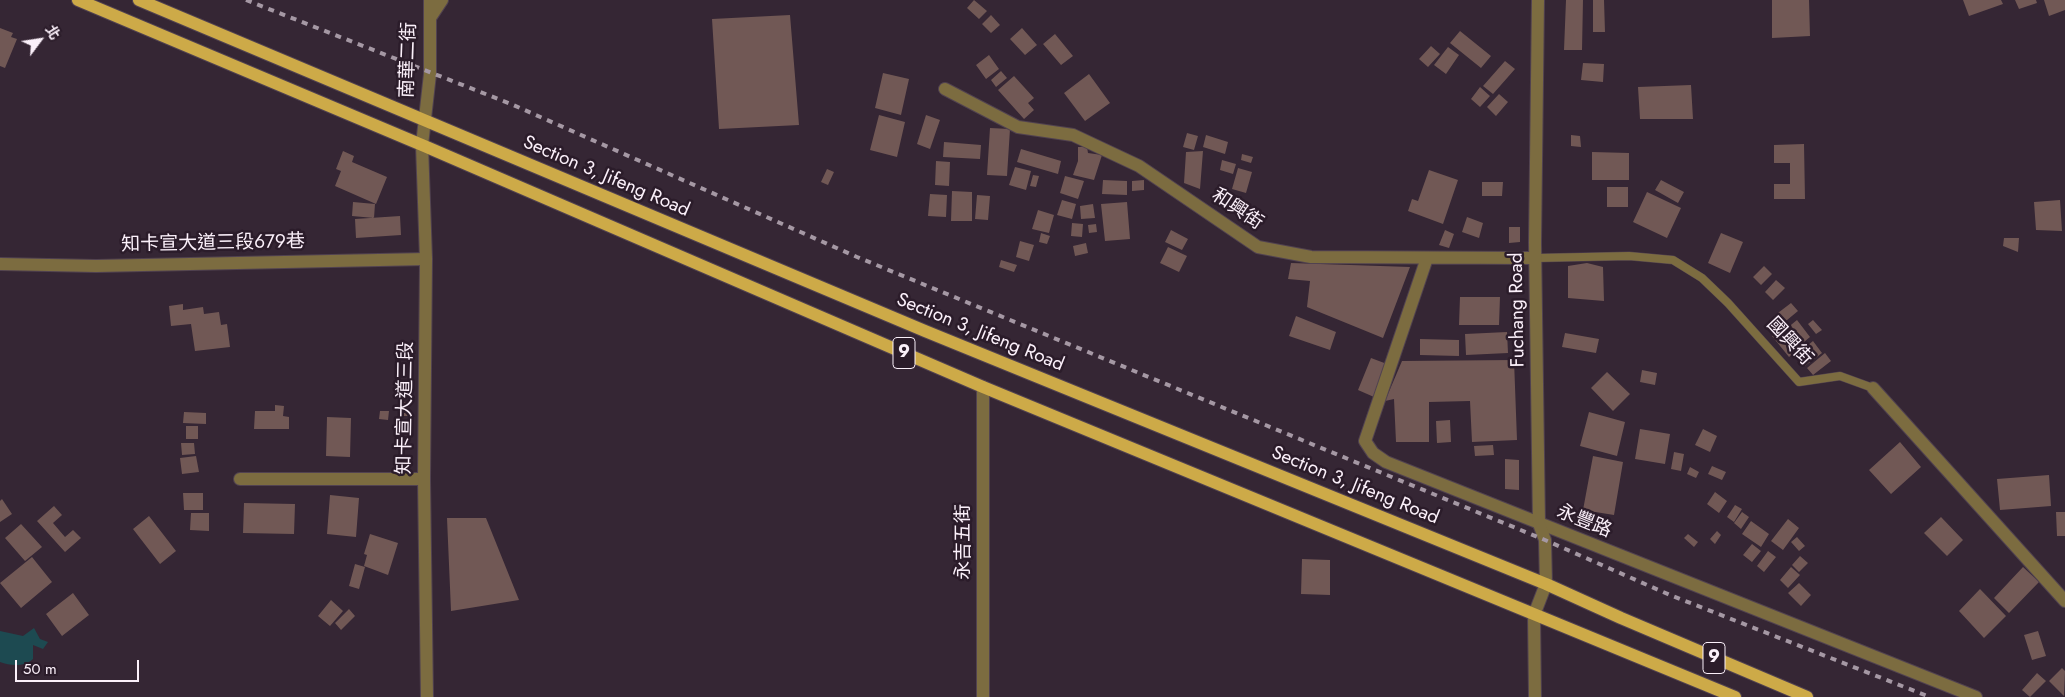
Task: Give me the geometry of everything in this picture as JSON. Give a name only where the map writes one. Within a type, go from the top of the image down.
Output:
[{"type":"main road","name":"9","points":[[78,0],[422,145],[983,387],[1735,697]]},
{"type":"main road","name":"Section 3, Jifeng Road","points":[[139,0],[925,332],[1546,584],[1620,618],[1807,697]]},
{"type":"street","name":"南華二街","points":[[425,120],[430,74],[430,0]]},
{"type":"street","points":[[430,18],[442,0]]},
{"type":"street","name":"Fuchang Road","points":[[1534,615],[1546,584],[1545,540],[1539,524],[1536,258],[1538,0]]},
{"type":"street","name":"和興街","points":[[945,89],[1018,127],[1073,135],[1139,166],[1258,247],[1310,257],[1536,258]]},
{"type":"street","name":"知卡宣大道三段","points":[[425,120],[422,145],[426,259],[424,479],[427,697]]},
{"type":"street","name":"永豐路","points":[[1427,258],[1365,441],[1373,453],[1386,462],[1539,524],[1976,697]]},
{"type":"street","name":"知卡宣大道三段679巷","points":[[0,264],[96,266],[426,259]]},
{"type":"street","name":"永吉五街","points":[[983,387],[983,697]]},
{"type":"street","name":"國興街","points":[[1873,388],[2065,601]]},
{"type":"street","points":[[240,478],[424,479]]},
{"type":"street","points":[[1534,615],[1535,697]]},
{"type":"lane","name":"國興街","points":[[1536,258],[1629,256],[1673,260],[1702,278],[1715,290],[1799,382],[1840,376],[1873,388]]},
{"type":"water","points":[[34,628],[40,639],[48,642],[43,649],[33,645],[33,659],[22,665],[0,662],[0,631],[23,636]]},
{"type":"building","points":[[974,0],[987,11],[979,19],[967,8]]},
{"type":"building","points":[[1566,0],[1583,0],[1582,50],[1564,50]]},
{"type":"building","points":[[1593,0],[1604,0],[1605,32],[1593,32]]},
{"type":"building","points":[[1772,0],[1809,0],[1810,36],[1772,38]]},
{"type":"building","points":[[1963,0],[2001,0],[2003,4],[1969,16]]},
{"type":"building","points":[[2015,0],[2036,0],[2037,3],[2019,9]]},
{"type":"building","points":[[2044,0],[2065,0],[2065,10],[2049,16]]},
{"type":"building","points":[[790,15],[799,125],[719,129],[712,19]]},
{"type":"building","points":[[991,15],[1000,25],[991,33],[982,24]]},
{"type":"building","points":[[0,28],[13,33],[11,37],[17,39],[5,68],[0,66]]},
{"type":"building","points":[[1022,28],[1037,45],[1025,55],[1010,39]]},
{"type":"building","points":[[1460,31],[1491,56],[1481,68],[1450,43]]},
{"type":"building","points":[[1055,34],[1073,56],[1061,65],[1043,44]]},
{"type":"building","points":[[1431,46],[1440,54],[1428,67],[1419,59]]},
{"type":"building","points":[[1448,47],[1459,55],[1446,74],[1434,65]]},
{"type":"building","points":[[989,55],[999,69],[986,79],[976,65]]},
{"type":"building","points":[[1505,61],[1515,69],[1493,94],[1483,86]]},
{"type":"building","points":[[1583,63],[1604,64],[1603,82],[1581,80]]},
{"type":"building","points":[[1001,71],[1007,78],[996,87],[991,80]]},
{"type":"building","points":[[883,73],[909,79],[901,115],[875,108]]},
{"type":"building","points":[[1089,74],[1110,103],[1085,121],[1064,93]]},
{"type":"building","points":[[1014,76],[1034,98],[1028,103],[1034,110],[1024,119],[998,90]]},
{"type":"building","points":[[1691,85],[1693,119],[1640,119],[1638,87]]},
{"type":"building","points":[[1480,87],[1490,96],[1480,107],[1471,99]]},
{"type":"building","points":[[1499,94],[1508,102],[1496,116],[1487,107]]},
{"type":"building","points":[[879,115],[905,122],[897,157],[870,150]]},
{"type":"building","points":[[926,115],[940,120],[930,149],[917,144]]},
{"type":"building","points":[[990,128],[1010,129],[1007,176],[987,175]]},
{"type":"building","points":[[1187,133],[1198,136],[1194,150],[1183,147]]},
{"type":"building","points":[[1206,135],[1228,142],[1225,154],[1203,147]]},
{"type":"building","points":[[1571,135],[1580,136],[1581,147],[1571,146]]},
{"type":"building","points":[[944,142],[981,145],[980,159],[943,157]]},
{"type":"building","points":[[1804,144],[1805,199],[1774,199],[1774,184],[1790,184],[1790,163],[1774,163],[1774,145]]},
{"type":"building","points":[[1078,147],[1087,147],[1088,153],[1102,155],[1094,180],[1073,175],[1078,161]]},
{"type":"building","points":[[1021,149],[1061,161],[1058,174],[1017,162]]},
{"type":"building","points":[[343,151],[354,156],[352,162],[387,177],[376,204],[335,186],[341,171],[336,169]]},
{"type":"building","points":[[1203,151],[1200,189],[1184,183],[1186,152]]},
{"type":"building","points":[[1592,152],[1629,153],[1629,180],[1592,180]]},
{"type":"building","points":[[1242,154],[1253,157],[1251,163],[1241,160]]},
{"type":"building","points":[[1222,160],[1236,164],[1233,174],[1220,170]]},
{"type":"building","points":[[936,161],[950,162],[949,186],[935,185]]},
{"type":"building","points":[[1015,167],[1031,171],[1026,190],[1009,185]]},
{"type":"building","points":[[1238,168],[1252,172],[1246,193],[1232,189]]},
{"type":"building","points":[[827,169],[834,172],[828,185],[821,182]]},
{"type":"building","points":[[1429,170],[1458,180],[1443,224],[1408,211],[1412,199],[1418,201]]},
{"type":"building","points":[[1033,175],[1039,176],[1036,187],[1030,186]]},
{"type":"building","points":[[1065,176],[1084,181],[1078,199],[1060,193]]},
{"type":"building","points":[[1103,180],[1127,181],[1127,195],[1102,194]]},
{"type":"building","points":[[1144,180],[1144,190],[1132,191],[1132,181]]},
{"type":"building","points":[[1661,180],[1684,192],[1678,203],[1655,190]]},
{"type":"building","points":[[1482,182],[1503,182],[1502,196],[1482,196]]},
{"type":"building","points":[[1607,187],[1628,187],[1628,207],[1607,207]]},
{"type":"building","points":[[952,191],[972,192],[972,221],[951,221]]},
{"type":"building","points":[[1647,192],[1681,208],[1667,238],[1633,222]]},
{"type":"building","points":[[930,194],[947,195],[946,217],[928,216]]},
{"type":"building","points":[[977,195],[990,196],[988,220],[975,219]]},
{"type":"building","points":[[1062,200],[1076,204],[1072,219],[1057,215]]},
{"type":"building","points":[[2060,200],[2062,231],[2036,230],[2034,202]]},
{"type":"building","points":[[353,202],[375,204],[374,218],[352,216]]},
{"type":"building","points":[[1127,202],[1130,239],[1105,241],[1101,204]]},
{"type":"building","points":[[1093,204],[1095,218],[1081,219],[1080,206]]},
{"type":"building","points":[[1038,210],[1054,215],[1049,233],[1032,229]]},
{"type":"building","points":[[400,216],[401,235],[356,238],[355,219]]},
{"type":"building","points":[[1467,217],[1483,223],[1479,238],[1462,232]]},
{"type":"building","points":[[1072,223],[1083,224],[1082,237],[1071,236]]},
{"type":"building","points":[[1096,224],[1097,232],[1089,233],[1088,225]]},
{"type":"building","points":[[1509,227],[1520,227],[1520,242],[1509,243]]},
{"type":"building","points":[[1171,230],[1188,239],[1182,250],[1165,242]]},
{"type":"building","points":[[1445,230],[1454,234],[1449,248],[1439,245]]},
{"type":"building","points":[[1041,233],[1050,236],[1047,244],[1039,242]]},
{"type":"building","points":[[1721,233],[1743,242],[1730,273],[1708,263]]},
{"type":"building","points":[[2004,238],[2019,238],[2018,252],[2003,246]]},
{"type":"building","points":[[1020,241],[1034,245],[1029,261],[1016,257]]},
{"type":"building","points":[[1086,243],[1088,253],[1075,256],[1073,246]]},
{"type":"building","points":[[1168,247],[1187,256],[1179,272],[1160,263]]},
{"type":"building","points":[[1001,260],[1017,265],[1014,272],[999,267]]},
{"type":"building","points":[[1291,263],[1410,267],[1383,338],[1307,307],[1310,281],[1288,279]]},
{"type":"building","points":[[1587,263],[1603,267],[1604,301],[1568,298],[1568,266]]},
{"type":"building","points":[[1764,266],[1772,274],[1761,285],[1753,277]]},
{"type":"building","points":[[1776,280],[1785,288],[1773,300],[1765,292]]},
{"type":"building","points":[[1460,297],[1500,297],[1499,325],[1459,325]]},
{"type":"building","points":[[1791,303],[1798,311],[1781,325],[1774,316]]},
{"type":"building","points":[[183,304],[183,310],[203,307],[204,314],[219,312],[221,325],[227,324],[230,347],[195,351],[191,324],[171,326],[169,306]]},
{"type":"building","points":[[1296,316],[1336,332],[1330,350],[1289,336]]},
{"type":"building","points":[[1797,320],[1810,337],[1799,346],[1786,329]]},
{"type":"building","points":[[1813,320],[1822,330],[1816,334],[1808,324]]},
{"type":"building","points":[[1782,328],[1799,349],[1789,357],[1772,336]]},
{"type":"building","points":[[1507,332],[1508,353],[1466,355],[1465,334]]},
{"type":"building","points":[[1565,333],[1599,339],[1596,353],[1562,347]]},
{"type":"building","points":[[1420,339],[1459,340],[1459,356],[1420,355]]},
{"type":"building","points":[[1813,341],[1822,353],[1805,366],[1796,355]]},
{"type":"building","points":[[1825,353],[1831,361],[1813,375],[1807,368]]},
{"type":"building","points":[[1371,358],[1387,364],[1374,397],[1358,390]]},
{"type":"building","points":[[1514,360],[1517,440],[1472,442],[1470,401],[1429,402],[1429,442],[1396,442],[1394,399],[1385,401],[1402,361]]},
{"type":"building","points":[[1642,370],[1657,373],[1655,385],[1640,382]]},
{"type":"building","points":[[1607,372],[1630,394],[1613,411],[1591,388]]},
{"type":"building","points":[[399,402],[409,402],[409,416],[399,416]]},
{"type":"building","points":[[275,405],[284,406],[283,416],[289,417],[289,429],[254,429],[255,411],[275,411]]},
{"type":"building","points":[[380,411],[389,411],[388,420],[379,419]]},
{"type":"building","points":[[184,412],[206,413],[206,424],[183,423]]},
{"type":"building","points":[[1589,412],[1625,422],[1617,456],[1580,446]]},
{"type":"building","points":[[327,417],[351,418],[350,457],[326,456]]},
{"type":"building","points":[[1450,420],[1451,442],[1437,443],[1436,421]]},
{"type":"building","points":[[186,426],[198,426],[198,439],[186,439]]},
{"type":"building","points":[[1640,429],[1670,434],[1665,464],[1635,459]]},
{"type":"building","points":[[1703,429],[1717,436],[1710,452],[1695,445]]},
{"type":"building","points":[[1900,442],[1921,467],[1891,494],[1869,470]]},
{"type":"building","points":[[181,443],[194,443],[195,454],[182,455]]},
{"type":"building","points":[[1493,445],[1494,455],[1475,456],[1474,446]]},
{"type":"building","points":[[1674,452],[1684,454],[1681,471],[1671,469]]},
{"type":"building","points":[[196,456],[199,472],[182,474],[180,458]]},
{"type":"building","points":[[1593,456],[1623,462],[1614,515],[1583,510]]},
{"type":"building","points":[[1505,459],[1519,460],[1519,490],[1505,489]]},
{"type":"building","points":[[1712,466],[1726,472],[1722,480],[1708,474]]},
{"type":"building","points":[[1690,467],[1699,472],[1696,478],[1687,474]]},
{"type":"building","points":[[2049,475],[2051,506],[2000,510],[1997,479]]},
{"type":"building","points":[[1715,492],[1727,501],[1719,513],[1707,504]]},
{"type":"building","points":[[183,493],[203,493],[203,510],[184,510]]},
{"type":"building","points":[[330,495],[359,498],[356,537],[327,534]]},
{"type":"building","points":[[2,499],[12,514],[0,522],[0,501]]},
{"type":"building","points":[[244,503],[295,504],[294,534],[243,533]]},
{"type":"building","points":[[1735,505],[1742,509],[1734,522],[1727,517]]},
{"type":"building","points":[[54,506],[62,515],[53,523],[65,537],[73,530],[81,538],[65,552],[37,521]]},
{"type":"building","points":[[1742,512],[1749,517],[1741,529],[1734,523]]},
{"type":"building","points":[[2056,512],[2065,512],[2065,536],[2057,536]]},
{"type":"building","points":[[191,513],[209,513],[209,531],[190,530]]},
{"type":"building","points":[[149,516],[176,551],[160,564],[133,529]]},
{"type":"building","points":[[1941,517],[1963,540],[1947,556],[1924,533]]},
{"type":"building","points":[[447,518],[486,518],[519,600],[451,611]]},
{"type":"building","points":[[1788,519],[1799,528],[1783,550],[1771,541]]},
{"type":"building","points":[[1751,521],[1769,534],[1761,547],[1742,534]]},
{"type":"building","points":[[21,524],[42,547],[25,561],[5,538]]},
{"type":"building","points":[[1717,531],[1721,535],[1715,544],[1710,539]]},
{"type":"building","points":[[370,534],[398,543],[388,575],[364,566],[367,555],[364,554]]},
{"type":"building","points":[[1688,534],[1698,542],[1694,547],[1684,538]]},
{"type":"building","points":[[1797,537],[1805,546],[1799,551],[1791,542]]},
{"type":"building","points":[[1752,544],[1761,551],[1752,562],[1743,555]]},
{"type":"building","points":[[1768,551],[1776,557],[1764,572],[1757,566]]},
{"type":"building","points":[[1800,556],[1808,563],[1799,572],[1792,565]]},
{"type":"building","points":[[32,557],[52,582],[21,608],[0,583]]},
{"type":"building","points":[[1302,559],[1330,560],[1330,595],[1301,594]]},
{"type":"building","points":[[355,564],[365,567],[359,589],[349,586]]},
{"type":"building","points":[[1791,567],[1800,575],[1788,588],[1780,580]]},
{"type":"building","points":[[2023,567],[2039,582],[2009,613],[1994,598]]},
{"type":"building","points":[[1799,583],[1811,595],[1801,606],[1788,593]]},
{"type":"building","points":[[1980,589],[2006,616],[1984,638],[1959,611]]},
{"type":"building","points":[[73,593],[89,615],[62,636],[46,614]]},
{"type":"building","points":[[331,600],[343,611],[330,626],[318,616]]},
{"type":"building","points":[[349,609],[355,616],[341,630],[335,623]]},
{"type":"building","points":[[2038,631],[2046,656],[2032,660],[2024,635]]},
{"type":"building","points":[[2062,668],[2065,671],[2064,696],[2049,681]]},
{"type":"building","points":[[2037,673],[2046,681],[2030,697],[2022,690]]},
{"type":"railway","points":[[246,0],[511,104],[857,257],[1545,540],[1670,595],[1930,697]]}]
